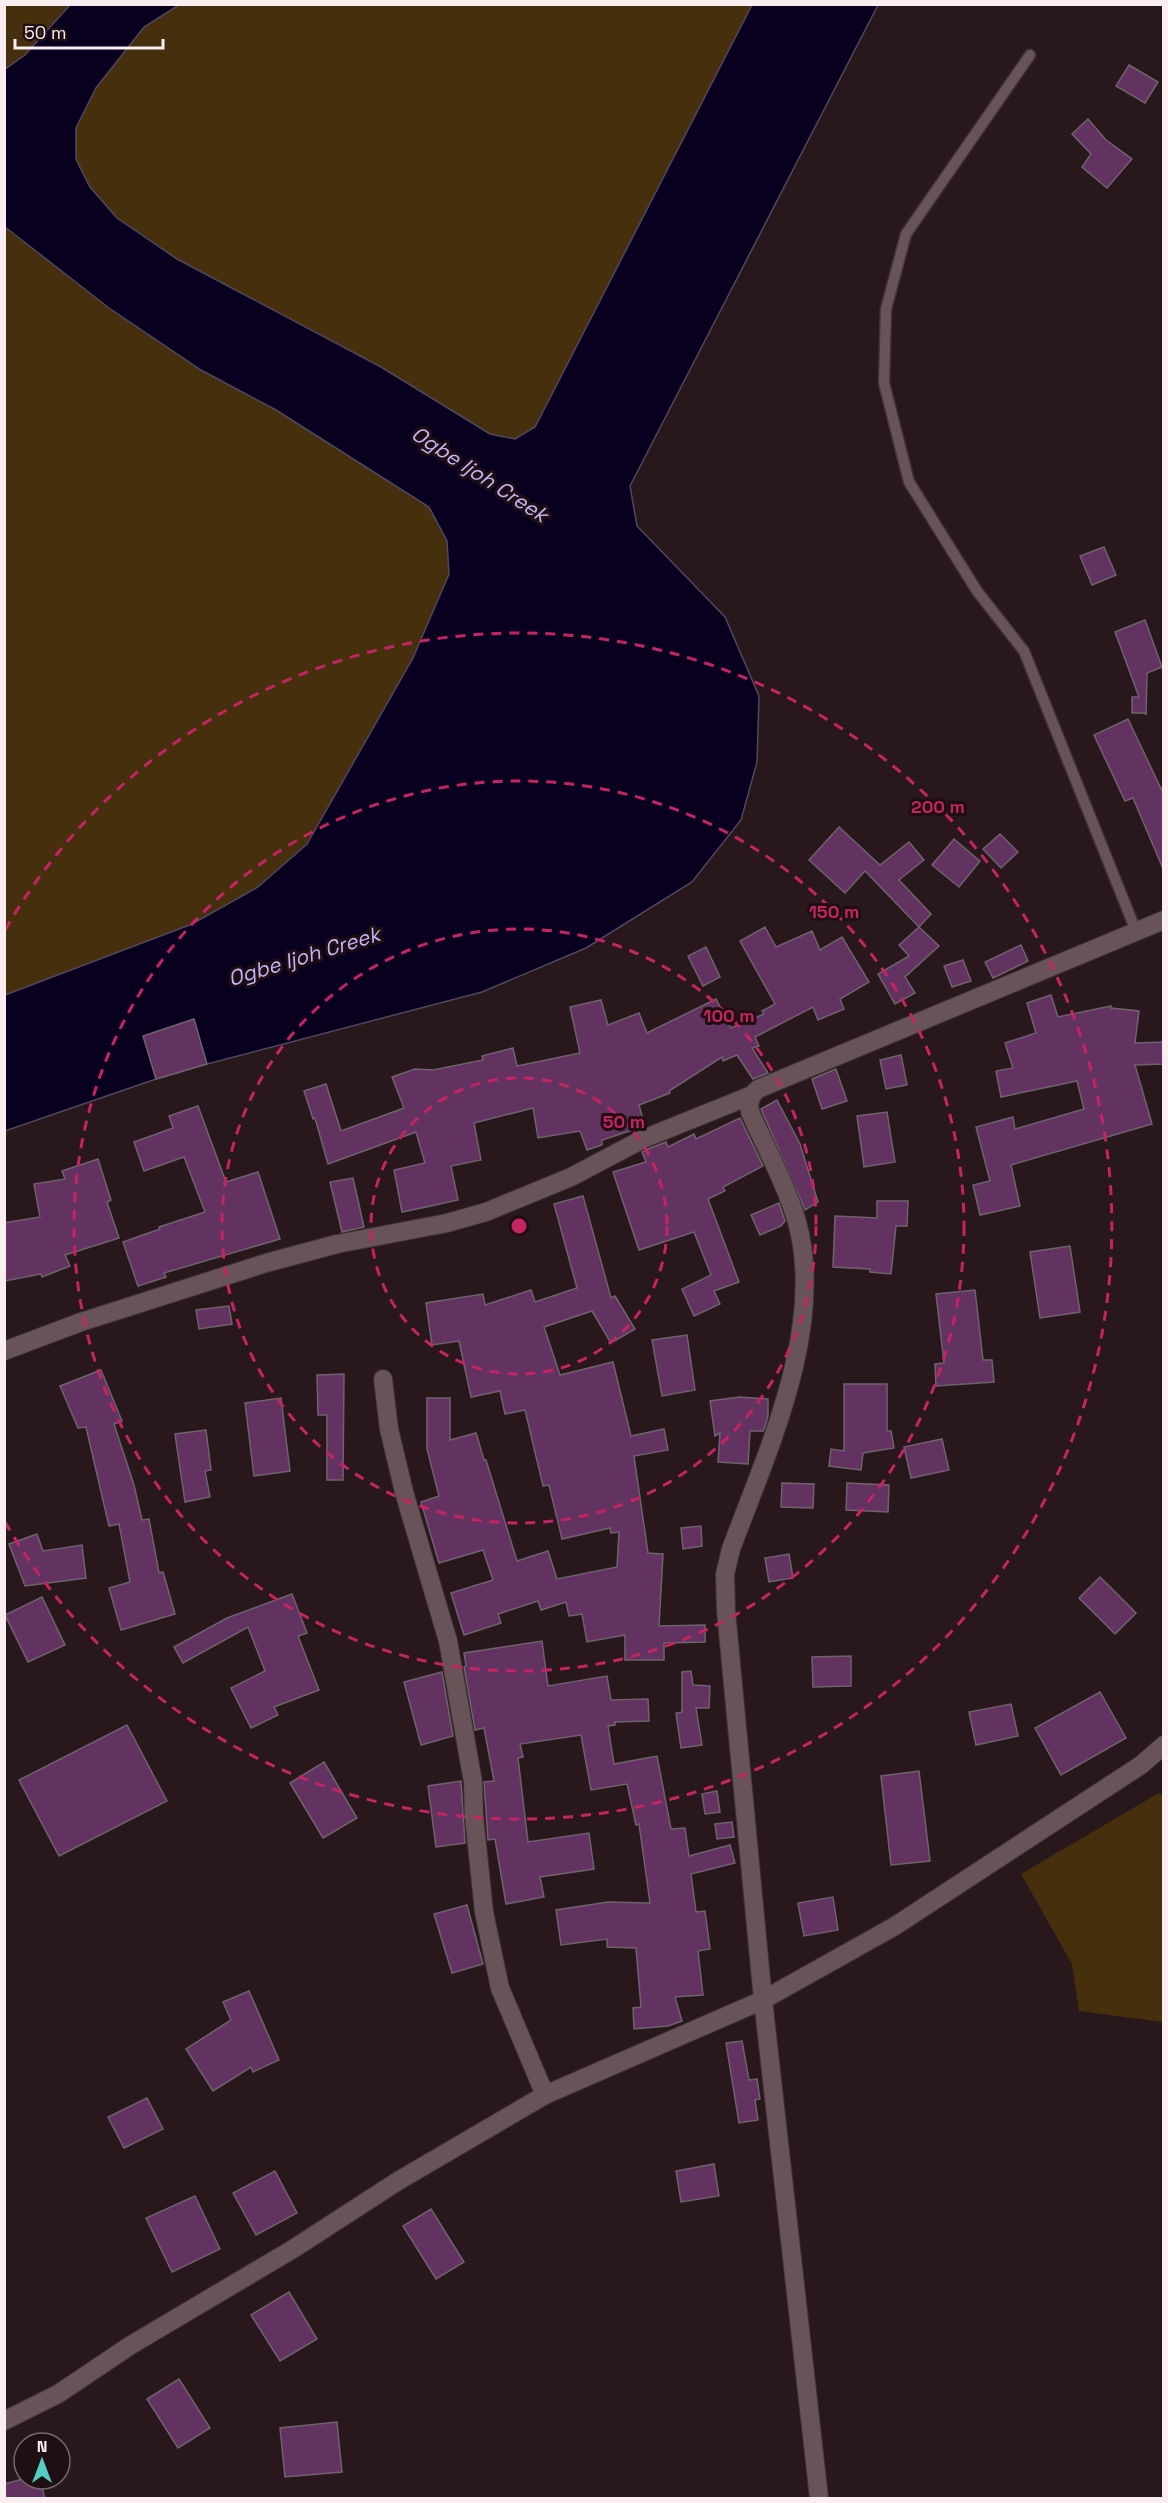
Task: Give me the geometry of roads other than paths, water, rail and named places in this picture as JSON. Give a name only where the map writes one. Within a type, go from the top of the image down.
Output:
[{"type":"street","points":[[4,1351],[92,1319],[267,1263],[337,1244],[447,1223],[486,1212],[571,1177],[643,1139],[752,1095],[758,1089],[1164,920]]},
{"type":"street","points":[[752,1095],[749,1104],[750,1112],[797,1222],[804,1270],[802,1324],[797,1358],[784,1403],[731,1549],[725,1574],[728,1632],[764,2000],[819,2499]]},
{"type":"street","points":[[382,1379],[389,1429],[404,1492],[448,1641],[473,1782],[474,1816],[484,1912],[500,1988],[545,2095]]},
{"type":"street","points":[[4,2421],[58,2394],[131,2345],[293,2249],[398,2181],[545,2095],[764,2000],[895,1926],[1131,1772],[1164,1745]]},
{"type":"lane","points":[[1030,55],[906,234],[886,309],[884,383],[909,482],[978,591],[1024,651],[1136,931]]},
{"type":"water","name":"Ogbe Ijoh Creek","points":[[70,5],[179,5],[144,27],[96,88],[76,128],[76,159],[90,187],[117,218],[177,259],[381,367],[490,434],[515,439],[535,427],[752,5],[878,5],[630,486],[637,526],[725,617],[759,696],[757,762],[741,820],[692,882],[586,948],[482,992],[207,1064],[156,1079],[5,1131],[5,995],[192,924],[258,887],[307,844],[413,658],[449,574],[447,541],[429,507],[276,410],[201,370],[109,308],[5,227],[4,70],[25,55]]}]
